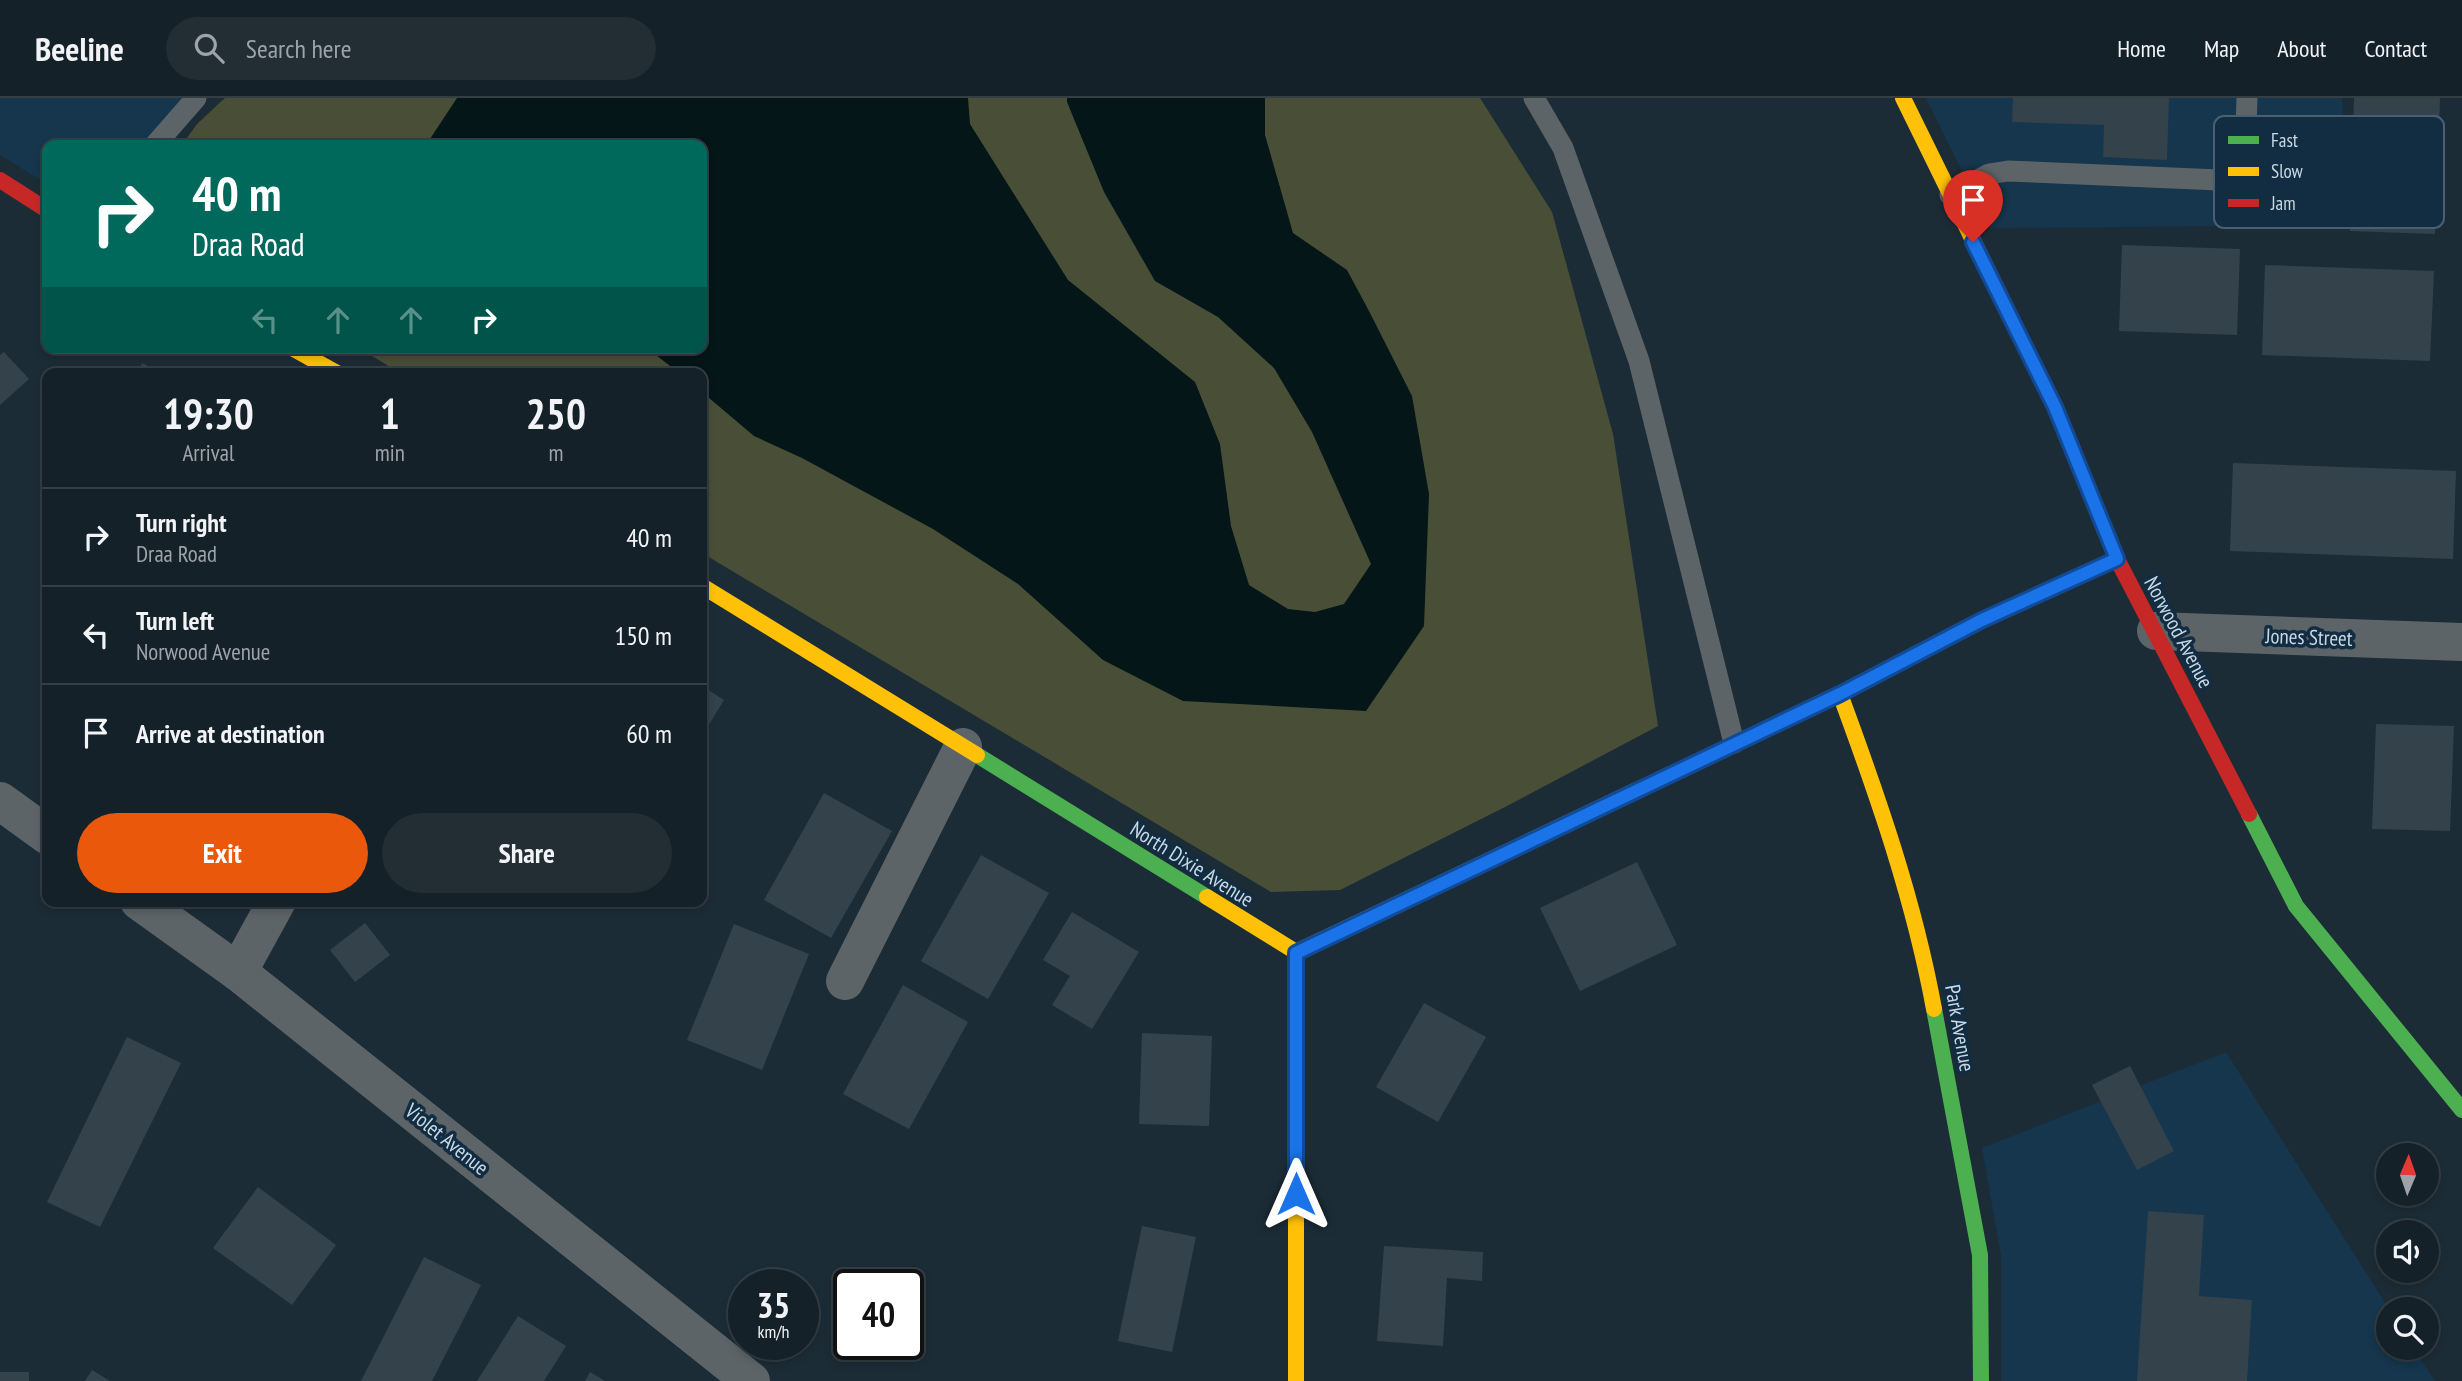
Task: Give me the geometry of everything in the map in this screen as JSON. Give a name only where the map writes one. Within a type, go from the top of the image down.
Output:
[{"type":"street","name":"Norwood Avenue","points":[[1903,98],[2055,407],[2117,559],[2296,906],[2462,1110]]},
{"type":"street","points":[[0,180],[42,207]]},
{"type":"street","points":[[303,354],[328,368]]},
{"type":"street","points":[[1296,1381],[1296,953],[1840,694],[1982,620],[2117,559]]},
{"type":"street","name":"North Dixie Avenue","points":[[707,589],[1296,953]]},
{"type":"street","name":"Jones Street","points":[[2156,631],[2462,642]]},
{"type":"street","name":"Park Avenue","points":[[1840,694],[1880,802],[1923,947],[1980,1255],[1981,1381]]},
{"type":"street","points":[[845,981],[963,747]]},
{"type":"street","points":[[0,801],[42,831]]},
{"type":"street","name":"Violet Avenue","points":[[147,907],[238,972],[751,1381]]},
{"type":"street","points":[[238,972],[273,907]]},
{"type":"lane","points":[[158,140],[180,108],[196,98]]},
{"type":"lane","points":[[1534,98],[1563,148],[1639,361],[1734,743]]},
{"type":"lane","points":[[2246,116],[2247,98]]},
{"type":"lane","points":[[1950,195],[1989,174],[2008,170],[2214,180]]},
{"type":"shaded area","points":[[0,98],[198,98],[164,140],[42,140],[42,181],[0,155]]},
{"type":"shaded area","points":[[457,98],[968,98],[970,124],[1068,280],[1195,382],[1220,444],[1231,526],[1249,585],[1288,609],[1315,612],[1344,604],[1371,564],[1312,432],[1274,368],[1218,317],[1155,281],[1104,192],[1067,102],[1067,98],[1265,98],[1265,135],[1293,233],[1347,270],[1412,396],[1429,494],[1424,626],[1366,711],[1183,701],[1103,660],[1018,584],[933,529],[802,458],[754,436],[707,396],[707,368],[673,368],[655,354],[707,354],[707,140],[429,140]]},
{"type":"shaded area","points":[[1926,98],[2342,98],[2343,116],[2214,116],[2214,226],[1990,228]]},
{"type":"shaded area","points":[[2226,1052],[2381,1297],[2376,1297],[2376,1360],[2421,1360],[2435,1381],[2001,1381],[2001,1255],[1982,1148]]},
{"type":"green space","points":[[225,98],[1480,98],[1552,212],[1613,434],[1658,726],[1340,890],[1271,892],[707,556],[707,368],[392,368],[369,354],[707,354],[707,140],[186,140],[197,124]]},
{"type":"building","points":[[2013,98],[2169,98],[2167,160],[2103,157],[2104,125],[2012,122]]},
{"type":"building","points":[[2354,98],[2440,98],[2439,116],[2353,116]]},
{"type":"building","points":[[2350,228],[2435,228],[2435,234],[2350,231]]},
{"type":"building","points":[[2122,245],[2240,249],[2237,335],[2119,331]]},
{"type":"building","points":[[2265,265],[2434,271],[2430,361],[2262,355]]},
{"type":"building","points":[[4,352],[29,379],[0,405],[0,355]]},
{"type":"building","points":[[142,363],[152,368],[140,368]]},
{"type":"building","points":[[2233,463],[2456,471],[2453,559],[2230,551]]},
{"type":"building","points":[[707,689],[724,700],[707,728]]},
{"type":"building","points":[[2376,724],[2454,726],[2450,831],[2372,829]]},
{"type":"building","points":[[824,793],[892,831],[831,938],[764,900]]},
{"type":"building","points":[[981,855],[1049,893],[988,999],[921,961]]},
{"type":"building","points":[[1637,862],[1677,945],[1580,991],[1540,908]]},
{"type":"building","points":[[1072,912],[1139,952],[1092,1029],[1052,1005],[1070,976],[1043,960]]},
{"type":"building","points":[[365,923],[390,955],[355,982],[330,950]]},
{"type":"building","points":[[734,924],[809,954],[762,1070],[687,1040]]},
{"type":"building","points":[[903,985],[968,1022],[909,1129],[843,1094]]},
{"type":"building","points":[[1424,1003],[1486,1037],[1438,1122],[1376,1087]]},
{"type":"building","points":[[1142,1033],[1212,1036],[1209,1126],[1139,1124]]},
{"type":"building","points":[[127,1037],[181,1063],[100,1227],[47,1202]]},
{"type":"building","points":[[2130,1066],[2174,1151],[2137,1170],[2092,1085]]},
{"type":"building","points":[[258,1187],[336,1245],[292,1305],[213,1248]]},
{"type":"building","points":[[2148,1211],[2204,1215],[2199,1296],[2252,1300],[2247,1381],[2137,1381]]},
{"type":"building","points":[[1142,1226],[1196,1237],[1172,1352],[1118,1341]]},
{"type":"building","points":[[1384,1246],[1483,1252],[1482,1281],[1447,1278],[1443,1346],[1377,1341]]},
{"type":"building","points":[[424,1257],[481,1285],[432,1381],[361,1381]]},
{"type":"building","points":[[518,1316],[566,1346],[544,1381],[477,1381]]},
{"type":"building","points":[[92,1370],[110,1381],[85,1381]]},
{"type":"building","points":[[0,1372],[29,1372],[29,1381],[0,1381]]},
{"type":"building","points":[[590,1372],[605,1381],[585,1381]]},
{"type":"traffic: fast","points":[[1933,645],[2117,559]]},
{"type":"traffic: fast","points":[[977,755],[1207,897]]},
{"type":"traffic: fast","points":[[2249,814],[2296,906],[2462,1110]]},
{"type":"traffic: fast","points":[[1934,1009],[1980,1255],[1981,1381]]},
{"type":"traffic: slow","points":[[1903,98],[2055,407],[2107,535]]},
{"type":"traffic: slow","points":[[303,354],[328,368]]},
{"type":"traffic: slow","points":[[707,589],[977,755]]},
{"type":"traffic: slow","points":[[1840,694],[1894,849],[1916,928],[1934,1009]]},
{"type":"traffic: slow","points":[[1296,952],[1637,790]]},
{"type":"traffic: slow","points":[[1207,897],[1296,952]]},
{"type":"traffic: slow","points":[[1296,952],[1296,1381]]},
{"type":"traffic: jam","points":[[0,180],[42,207]]},
{"type":"traffic: jam","points":[[2107,535],[2249,814]]},
{"type":"traffic: jam","points":[[1637,790],[1840,694],[1933,645]]},
{"type":"route","points":[[1296,1194],[1296,953],[1840,694],[1982,620],[2117,559],[2055,407],[1973,242]]}]
